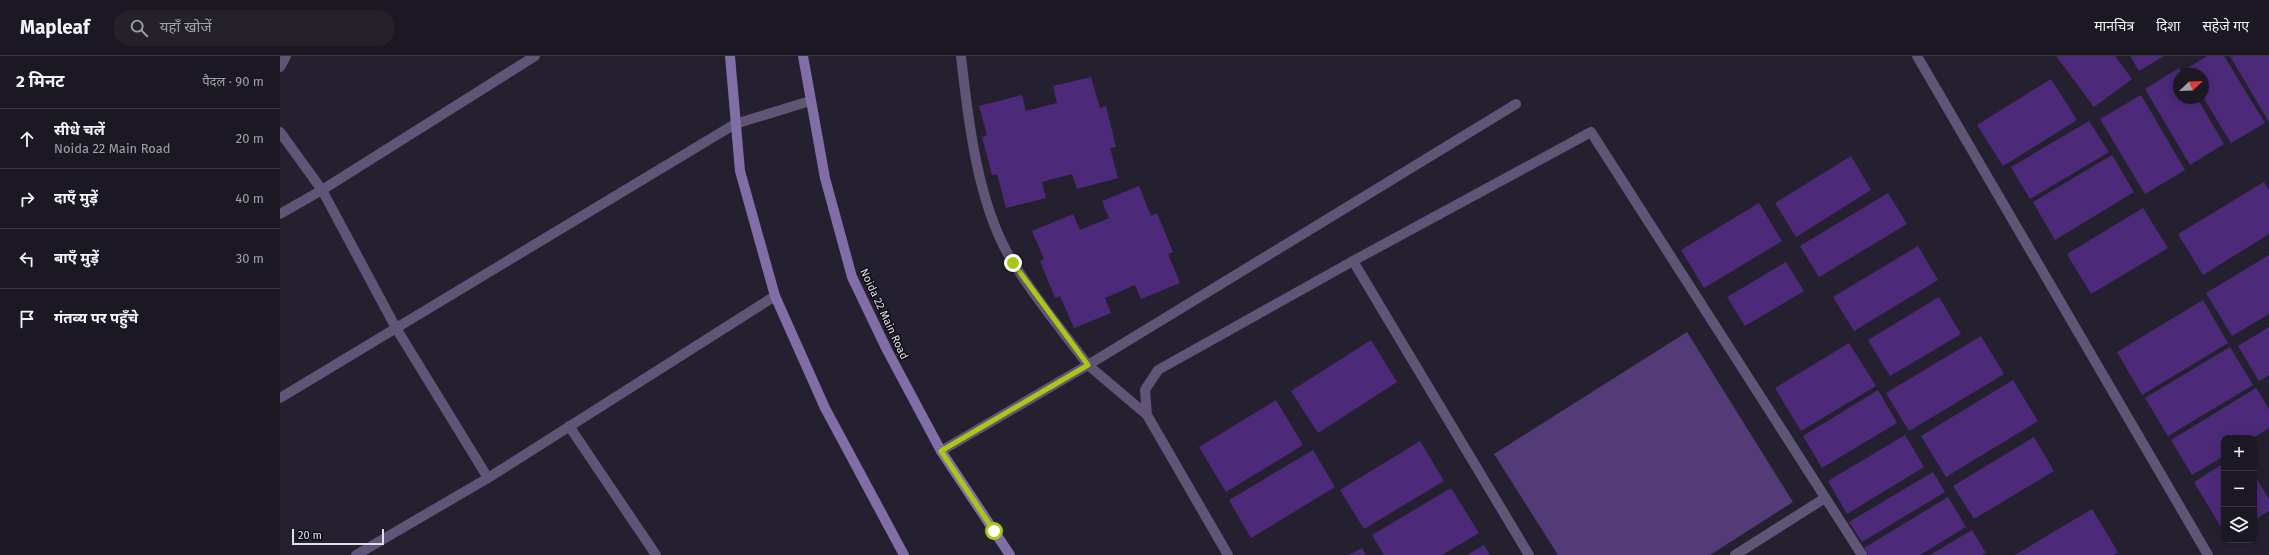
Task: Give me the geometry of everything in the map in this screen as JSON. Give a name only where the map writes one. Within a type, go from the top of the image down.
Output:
[{"type":"street","points":[[280,67],[286,56]]},
{"type":"street","points":[[280,214],[322,190],[535,56]]},
{"type":"street","points":[[730,56],[740,171],[775,296],[825,408],[904,555]]},
{"type":"street","name":"Noida 22 Main Road","points":[[803,56],[825,178],[852,277],[887,350],[941,451],[1010,555]]},
{"type":"street","points":[[961,56],[966,102],[979,176],[996,227],[1013,263],[1088,365],[1147,415],[1228,555]]},
{"type":"street","points":[[1917,56],[2208,555]]},
{"type":"street","points":[[280,398],[735,124],[810,101]]},
{"type":"street","points":[[941,451],[1088,365],[1516,104]]},
{"type":"street","points":[[280,132],[322,190],[396,328],[488,478]]},
{"type":"street","points":[[1147,415],[1145,390],[1158,370],[1591,132],[1862,555]]},
{"type":"street","points":[[1354,261],[1529,555]]},
{"type":"street","points":[[356,555],[488,478],[775,296]]},
{"type":"street","points":[[570,426],[656,555]]},
{"type":"street","points":[[1735,555],[1825,498]]},
{"type":"shaded area","points":[[1687,332],[1793,502],[1710,555],[1558,555],[1494,454]]},
{"type":"building","points":[[2056,56],[2115,56],[2132,79],[2094,107]]},
{"type":"building","points":[[2130,56],[2164,56],[2139,71]]},
{"type":"building","points":[[2207,56],[2224,56],[2265,123],[2231,143],[2207,104],[2209,104],[2209,68],[2188,68]]},
{"type":"building","points":[[2230,56],[2269,56],[2269,122]]},
{"type":"building","points":[[2173,72],[2173,104],[2201,104],[2224,144],[2190,165],[2145,89]]},
{"type":"building","points":[[1091,77],[1100,108],[1106,106],[1116,147],[1110,148],[1118,178],[1077,189],[1072,174],[1042,182],[1046,198],[1006,208],[997,174],[992,175],[982,137],[987,135],[979,106],[1022,95],[1026,111],[1057,103],[1053,86]]},
{"type":"building","points":[[2051,79],[2077,120],[2003,166],[1977,125]]},
{"type":"building","points":[[2141,95],[2185,170],[2145,194],[2100,119]]},
{"type":"building","points":[[2089,121],[2109,152],[2030,199],[2011,167]]},
{"type":"building","points":[[2112,155],[2134,192],[2055,240],[2033,202]]},
{"type":"building","points":[[1851,156],[1871,190],[1796,237],[1775,203]]},
{"type":"building","points":[[2264,182],[2269,190],[2269,234],[2203,275],[2178,234]]},
{"type":"building","points":[[1139,186],[1151,216],[1157,213],[1173,252],[1168,254],[1180,283],[1141,299],[1135,285],[1105,298],[1111,313],[1074,328],[1060,296],[1055,298],[1040,261],[1044,259],[1032,231],[1073,214],[1080,230],[1109,218],[1102,201]]},
{"type":"building","points":[[1888,193],[1907,224],[1819,277],[1800,246]]},
{"type":"building","points":[[1759,203],[1782,241],[1704,288],[1681,250]]},
{"type":"building","points":[[2143,208],[2168,248],[2091,294],[2067,254]]},
{"type":"building","points":[[1918,246],[1938,280],[1854,331],[1833,297]]},
{"type":"building","points":[[2269,255],[2269,314],[2232,336],[2206,293]]},
{"type":"building","points":[[1786,262],[1804,291],[1745,326],[1727,297]]},
{"type":"building","points":[[1939,297],[1961,334],[1890,376],[1868,340]]},
{"type":"building","points":[[2203,300],[2228,343],[2142,395],[2117,352]]},
{"type":"building","points":[[2269,327],[2269,375],[2259,381],[2238,346]]},
{"type":"building","points":[[1981,336],[2004,374],[1909,431],[1886,393]]},
{"type":"building","points":[[1371,340],[1397,382],[1318,433],[1291,391]]},
{"type":"building","points":[[1849,343],[1876,386],[1801,431],[1775,388]]},
{"type":"building","points":[[2230,347],[2253,385],[2168,436],[2145,398]]},
{"type":"building","points":[[2013,380],[2038,421],[1946,477],[1921,436]]},
{"type":"building","points":[[2256,388],[2269,409],[2269,428],[2257,436],[2221,435],[2221,458],[2192,475],[2171,440]]},
{"type":"building","points":[[1878,390],[1897,423],[1822,468],[1803,436]]},
{"type":"building","points":[[1276,400],[1303,445],[1226,492],[1199,447]]},
{"type":"building","points":[[1905,435],[1924,467],[1847,514],[1828,481]]},
{"type":"building","points":[[2034,437],[2054,471],[1974,519],[1953,486]]},
{"type":"building","points":[[1420,441],[1444,481],[1364,529],[1340,490]]},
{"type":"building","points":[[1313,450],[1335,487],[1251,538],[1229,500]]},
{"type":"building","points":[[2221,465],[2221,527],[2194,482]]},
{"type":"building","points":[[1933,472],[1945,492],[1862,542],[1849,522]]},
{"type":"building","points":[[2257,479],[2269,499],[2269,511],[2257,518]]},
{"type":"building","points":[[1451,488],[1479,533],[1442,555],[1384,555],[1372,535]]},
{"type":"building","points":[[1948,497],[1966,527],[1920,555],[1868,555],[1864,548]]},
{"type":"building","points":[[2092,509],[2118,552],[2114,555],[2015,555]]},
{"type":"building","points":[[1972,530],[1986,553],[1982,555],[1930,555]]},
{"type":"building","points":[[1484,545],[1490,555],[1467,555]]},
{"type":"building","points":[[1362,548],[1366,555],[1349,555]]},
{"type":"route","points":[[994,531],[941,451],[1088,365],[1013,263]]}]
